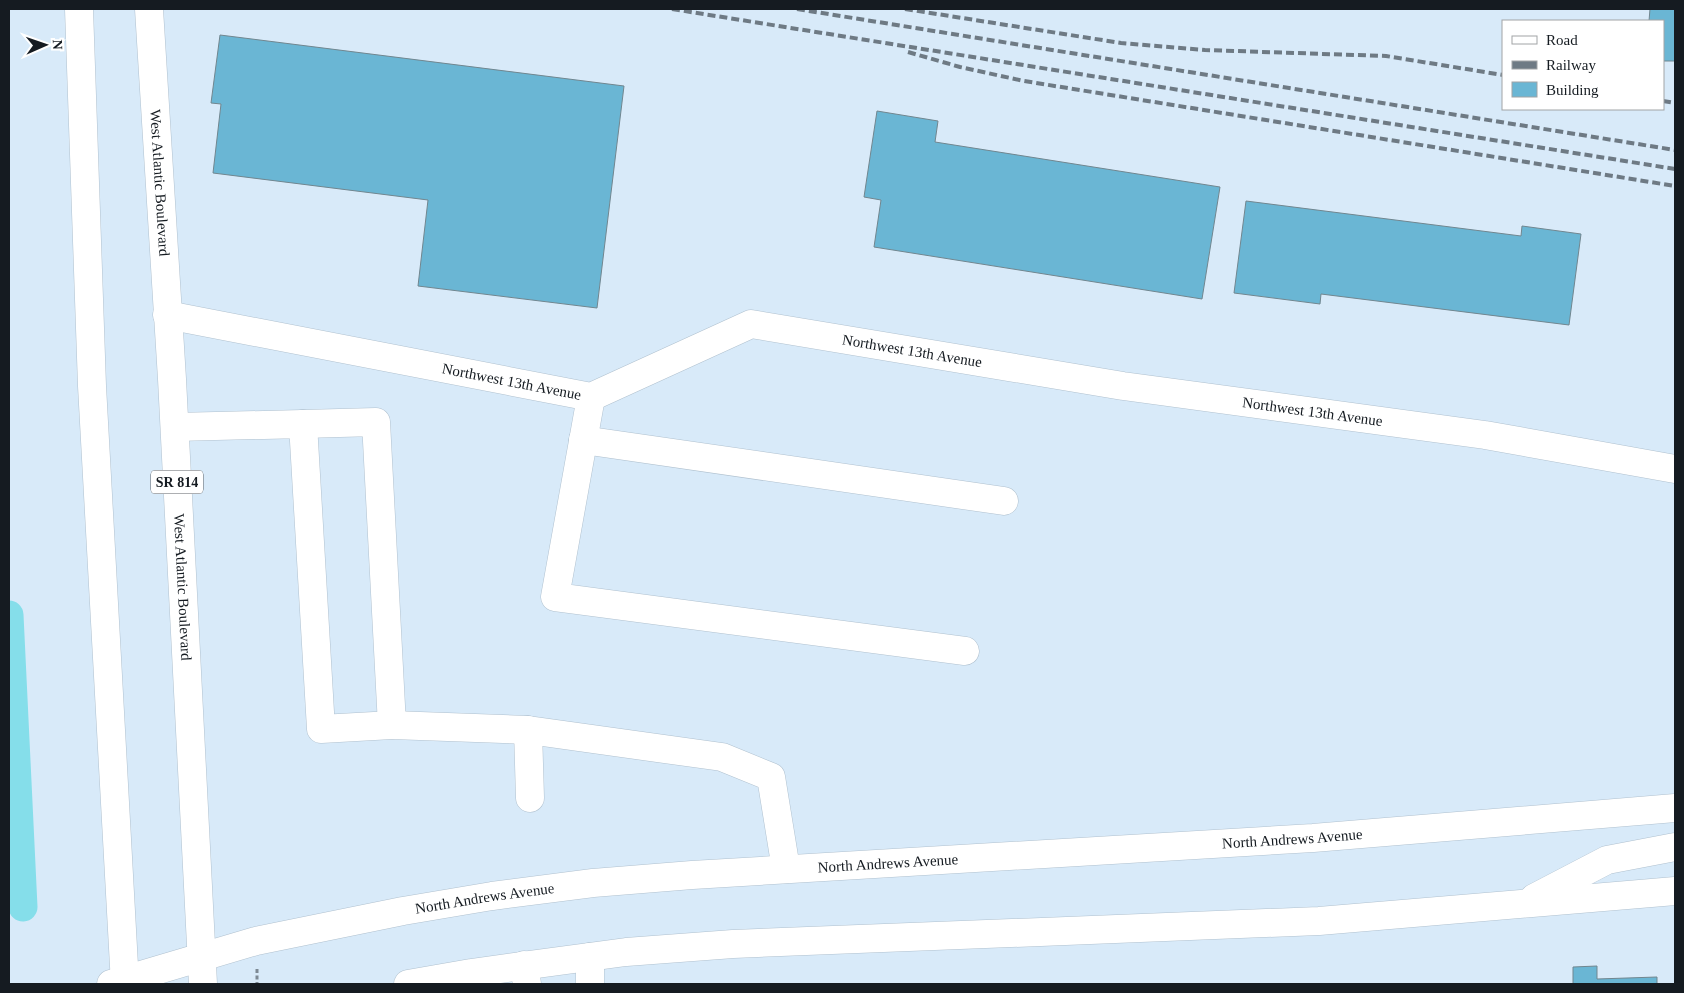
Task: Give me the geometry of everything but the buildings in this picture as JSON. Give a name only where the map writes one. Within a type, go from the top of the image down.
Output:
[{"type":"main road","points":[[78,9],[92,386],[120,983]]},
{"type":"main road","name":"West Atlantic Boulevard","points":[[149,9],[174,427],[203,984]]},
{"type":"main road","name":"Northwest 13th Avenue","points":[[167,316],[591,397],[751,324],[1122,386],[1485,436],[1675,469]]},
{"type":"main road","points":[[591,397],[555,597],[965,651]]},
{"type":"main road","points":[[174,427],[376,422],[392,725]]},
{"type":"main road","points":[[303,424],[321,729],[392,725],[528,730],[722,757],[771,777],[786,869]]},
{"type":"main road","points":[[583,440],[1004,502]]},
{"type":"main road","points":[[528,730],[530,798]]},
{"type":"main road","name":"North Andrews Avenue","points":[[120,983],[256,940],[403,911],[492,896],[593,883],[786,869],[1313,838],[1675,808]]},
{"type":"main road","points":[[1522,904],[1607,860],[1675,847]]},
{"type":"main road","points":[[408,984],[525,975],[590,957],[626,952],[840,939],[1319,921],[1675,892]]},
{"type":"main road","points":[[590,957],[590,984]]},
{"type":"waterway","points":[[9,615],[23,907]]},
{"type":"railway","points":[[672,9],[1675,169]]},
{"type":"railway","points":[[797,9],[1675,150]]},
{"type":"railway","points":[[905,9],[1121,43],[1205,50],[1386,56],[1502,75]]},
{"type":"railway","points":[[908,52],[960,67],[1024,81],[1675,186]]},
{"type":"railway","points":[[1664,101],[1675,103]]}]
